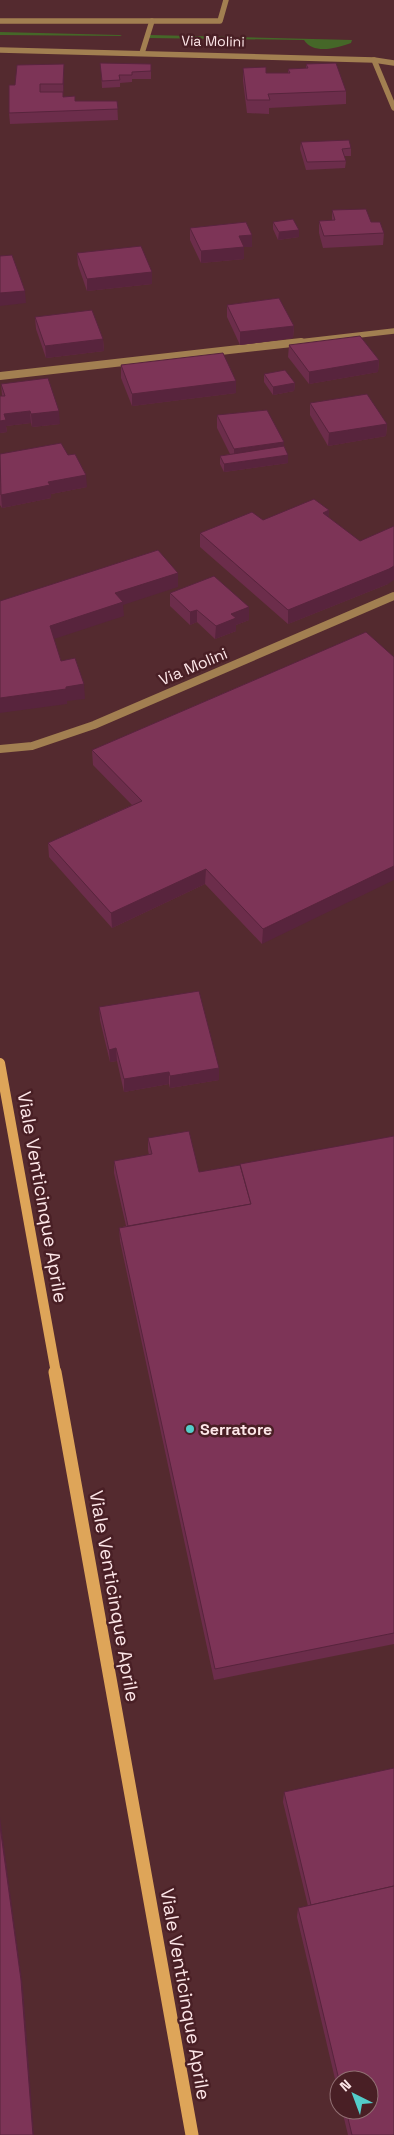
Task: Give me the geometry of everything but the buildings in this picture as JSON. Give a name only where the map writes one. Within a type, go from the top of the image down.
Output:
[{"type":"main road","name":"Viale Venticinque Aprile","points":[[0,1063],[192,2135]]},
{"type":"street","points":[[0,21],[220,21],[226,0]]},
{"type":"street","points":[[142,53],[152,21]]},
{"type":"street","name":"Via Molini","points":[[0,50],[374,60],[394,63]]},
{"type":"street","points":[[374,60],[394,108]]},
{"type":"street","points":[[0,376],[394,331]]},
{"type":"street","name":"Via Molini","points":[[0,749],[32,746],[94,725],[394,596]]},
{"type":"green space","points":[[0,32],[120,35],[122,36],[0,35]]},
{"type":"green space","points":[[150,35],[352,40],[351,43],[339,47],[319,49],[308,45],[304,40],[149,38]]},
{"type":"place","name":"Serratore","points":[[190,1429]]}]
